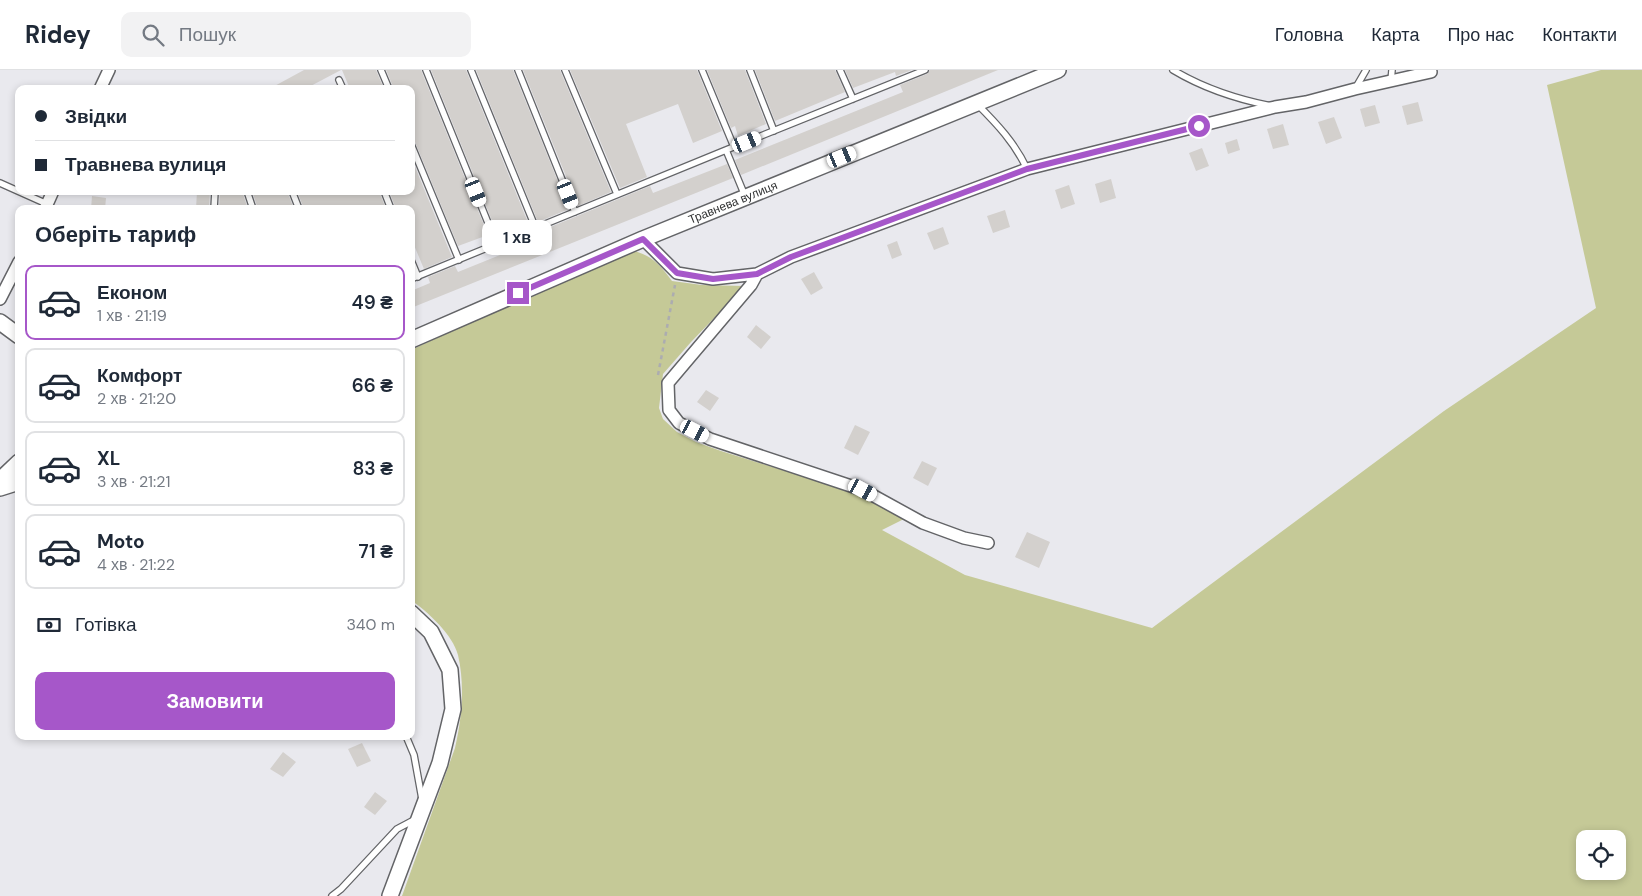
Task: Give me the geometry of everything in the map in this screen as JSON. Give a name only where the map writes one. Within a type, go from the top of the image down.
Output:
[{"type":"street","points":[[102,85],[109,70]]},
{"type":"street","name":"Травнева вулиця","points":[[415,338],[745,196],[1058,70]]},
{"type":"street","points":[[643,239],[677,273],[713,279],[757,274],[791,257],[1027,169],[1275,107],[1306,102],[1355,89],[1391,75],[1432,72]]},
{"type":"street","points":[[0,299],[15,270]]},
{"type":"street","points":[[757,274],[751,285],[668,383],[669,410],[679,423],[710,439],[863,490],[944,531],[988,543]]},
{"type":"street","points":[[0,322],[15,333]]},
{"type":"street","points":[[0,480],[15,466]]},
{"type":"street","points":[[0,488],[15,483]]},
{"type":"street","points":[[390,896],[440,763],[453,709],[450,670],[431,632],[415,617]]},
{"type":"lane","points":[[381,70],[387,85]]},
{"type":"lane","points":[[426,70],[497,245]]},
{"type":"lane","points":[[471,70],[536,229]]},
{"type":"lane","points":[[518,70],[575,212]]},
{"type":"lane","points":[[565,70],[617,194]]},
{"type":"lane","points":[[702,70],[734,147]]},
{"type":"lane","points":[[750,70],[774,131]]},
{"type":"lane","points":[[840,70],[853,99]]},
{"type":"lane","points":[[415,278],[925,70]]},
{"type":"lane","points":[[1173,70],[1210,89],[1247,101],[1275,107]]},
{"type":"lane","points":[[1355,89],[1366,70]]},
{"type":"lane","points":[[339,80],[341,85]]},
{"type":"lane","points":[[976,103],[999,126],[1020,153],[1027,169]]},
{"type":"lane","points":[[726,150],[745,196]]},
{"type":"lane","points":[[415,154],[459,260]]},
{"type":"lane","points":[[0,183],[15,190]]},
{"type":"lane","points":[[24,195],[44,205]]},
{"type":"lane","points":[[415,270],[418,277]]},
{"type":"lane","points":[[332,896],[341,889],[397,829],[421,811],[414,755],[408,740]]},
{"type":"path","points":[[657,381],[677,273]]},
{"type":"green space","points":[[1601,70],[1642,70],[1642,896],[402,896],[455,748],[461,713],[462,690],[460,666],[455,647],[432,617],[415,603],[415,348],[627,249],[648,256],[662,268],[672,281],[702,285],[745,286],[663,374],[659,408],[663,419],[677,432],[696,442],[721,451],[843,489],[906,518],[882,530],[965,575],[1152,628],[1444,411],[1596,308],[1547,85]]},
{"type":"building","points":[[304,70],[341,70],[313,85],[276,85]]},
{"type":"building","points":[[342,70],[376,70],[382,85],[348,85]]},
{"type":"building","points":[[386,70],[421,70],[488,235],[458,246],[415,142],[415,85],[392,85]]},
{"type":"building","points":[[431,70],[466,70],[529,225],[499,238]]},
{"type":"building","points":[[476,70],[513,70],[569,209],[538,222]]},
{"type":"building","points":[[523,70],[560,70],[611,192],[578,206]]},
{"type":"building","points":[[570,70],[697,70],[722,131],[693,143],[678,104],[626,124],[647,177],[620,188]]},
{"type":"building","points":[[707,70],[745,70],[766,124],[738,136],[735,126],[731,128]]},
{"type":"building","points":[[755,70],[835,70],[845,92],[775,121]]},
{"type":"building","points":[[845,70],[912,70],[896,76],[895,72],[853,88]]},
{"type":"building","points":[[930,70],[998,70],[741,175],[735,160],[903,92],[900,85],[927,74]]},
{"type":"building","points":[[1418,102],[1423,121],[1407,125],[1402,106]]},
{"type":"building","points":[[1375,105],[1380,123],[1365,127],[1360,109]]},
{"type":"building","points":[[1334,117],[1342,138],[1326,144],[1318,122]]},
{"type":"building","points":[[1283,124],[1289,145],[1273,149],[1267,129]]},
{"type":"building","points":[[1237,139],[1240,150],[1228,154],[1225,143]]},
{"type":"building","points":[[1202,148],[1209,166],[1196,171],[1189,153]]},
{"type":"building","points":[[727,164],[733,178],[415,306],[415,289],[430,283],[428,277],[455,266],[458,272],[505,253],[502,247],[650,186],[653,193]]},
{"type":"building","points":[[415,167],[452,257],[424,269],[415,248],[415,205],[394,205],[391,195],[415,195]]},
{"type":"building","points":[[1111,179],[1116,198],[1100,203],[1095,184]]},
{"type":"building","points":[[1069,185],[1075,204],[1061,209],[1055,190]]},
{"type":"building","points":[[197,195],[210,195],[209,205],[196,205]]},
{"type":"building","points":[[220,195],[243,195],[247,205],[219,205]]},
{"type":"building","points":[[253,195],[289,195],[292,205],[257,205]]},
{"type":"building","points":[[299,195],[381,195],[384,205],[302,205]]},
{"type":"building","points":[[92,196],[106,198],[105,205],[91,205]]},
{"type":"building","points":[[1005,210],[1010,227],[993,233],[987,216]]},
{"type":"building","points":[[943,227],[949,244],[934,250],[927,233]]},
{"type":"building","points":[[897,241],[902,255],[892,259],[887,245]]},
{"type":"building","points":[[814,272],[823,288],[811,295],[801,279]]},
{"type":"building","points":[[756,325],[771,337],[761,349],[747,337]]},
{"type":"building","points":[[706,390],[719,398],[710,411],[697,402]]},
{"type":"building","points":[[855,425],[870,432],[858,455],[844,448]]},
{"type":"building","points":[[922,461],[937,468],[928,486],[913,478]]},
{"type":"building","points":[[1027,532],[1050,542],[1039,568],[1015,557]]},
{"type":"building","points":[[362,743],[371,761],[357,767],[348,749]]},
{"type":"building","points":[[283,752],[296,762],[283,777],[270,769]]},
{"type":"building","points":[[375,792],[387,801],[375,815],[364,807]]},
{"type":"route","points":[[518,293],[643,239],[677,273],[713,279],[757,274],[791,257],[1027,169],[1199,126]]}]
